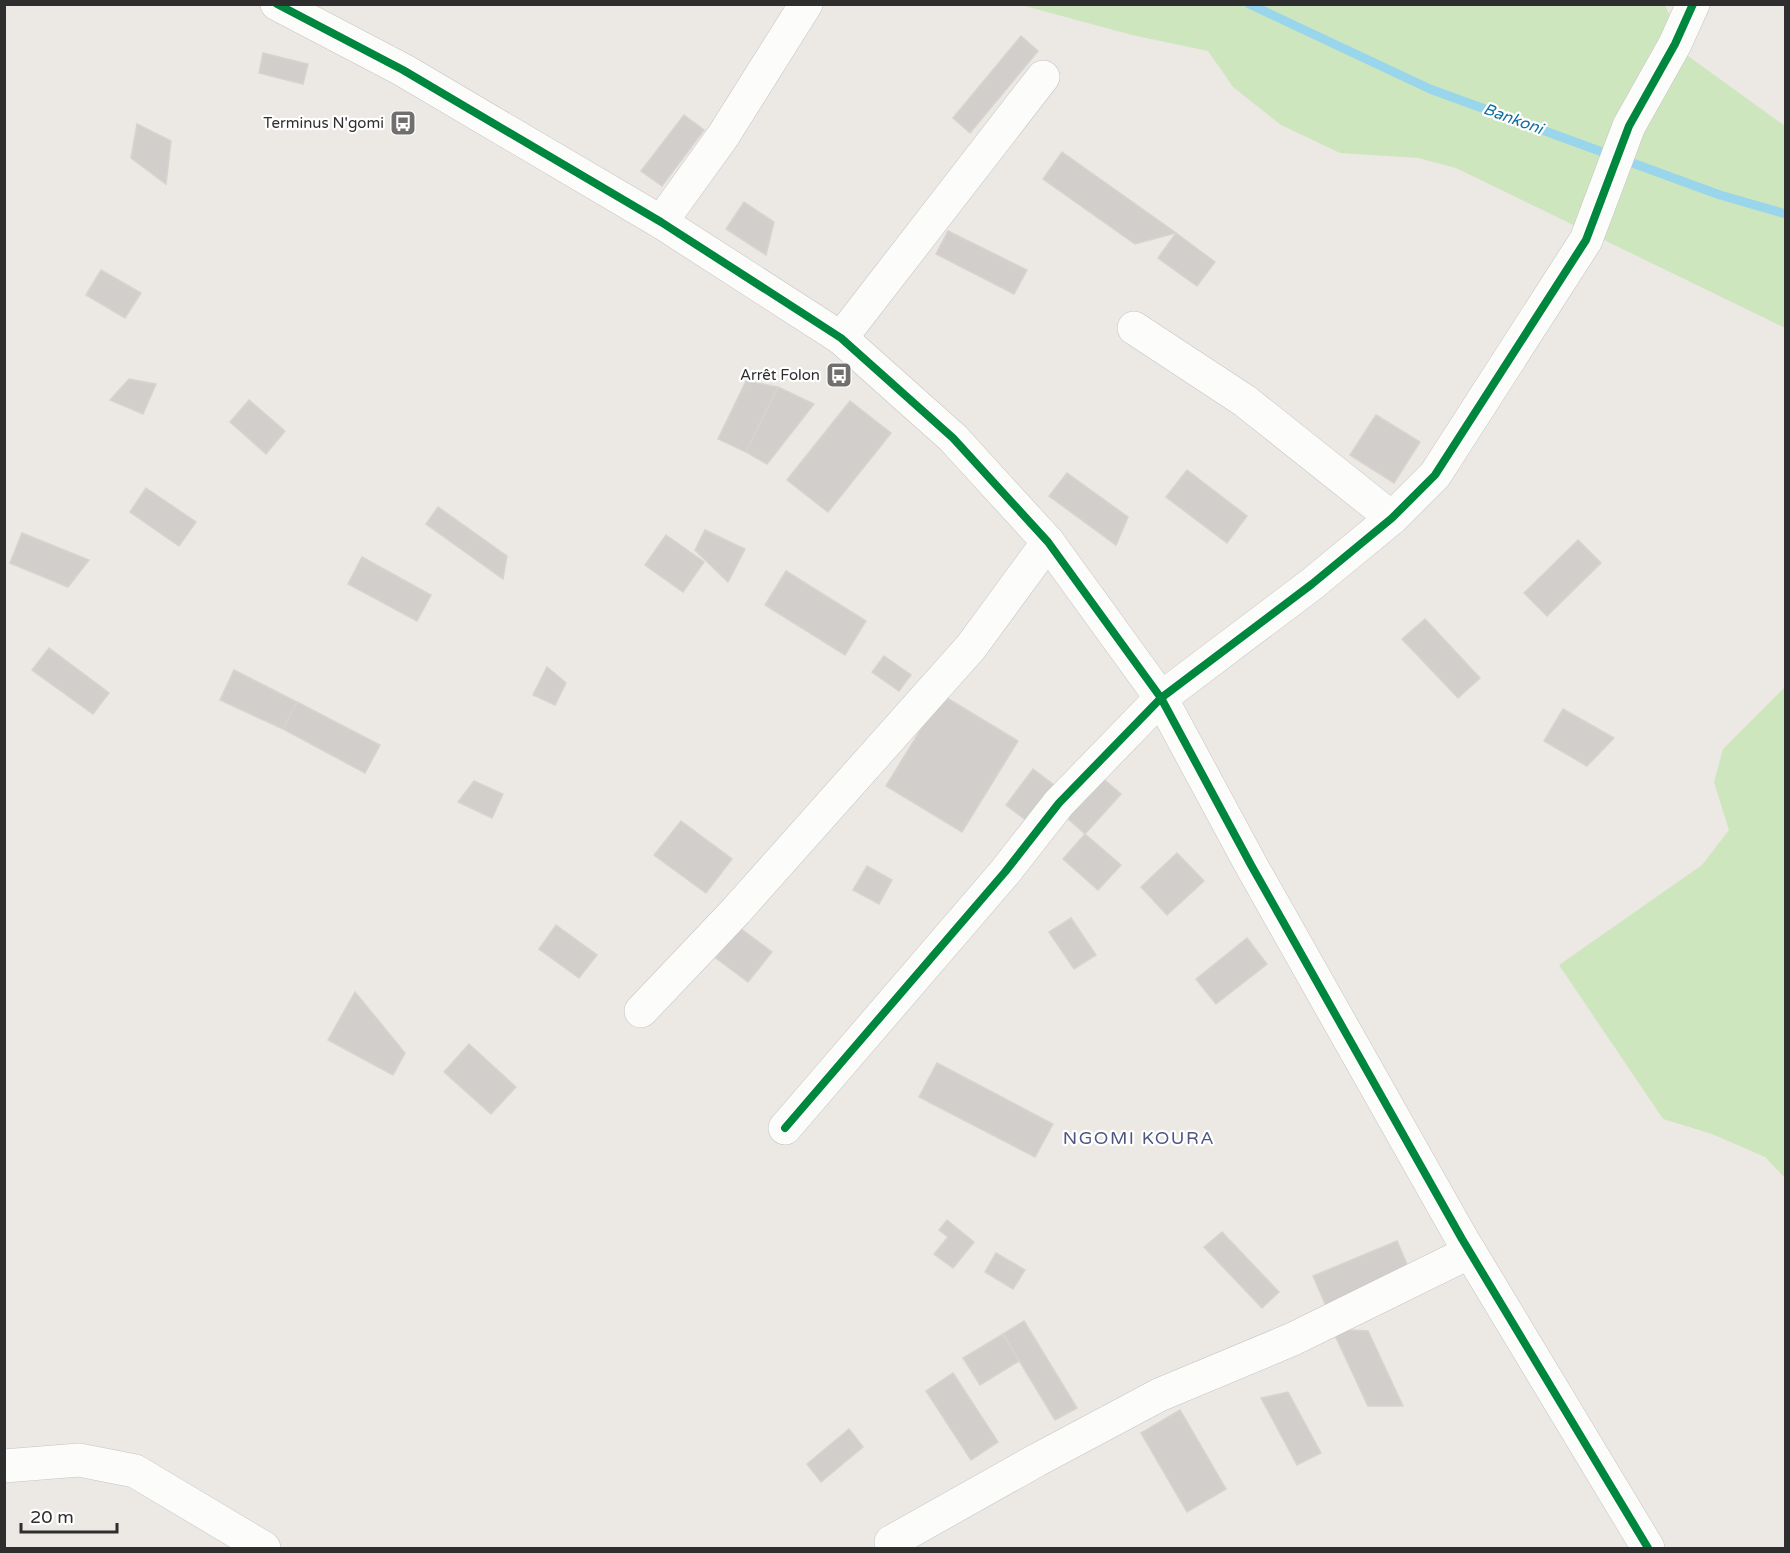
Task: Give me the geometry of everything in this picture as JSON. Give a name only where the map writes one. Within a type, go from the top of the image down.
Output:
[{"type":"street","points":[[277,4],[403,70],[661,222],[841,338],[953,438],[1048,542],[1161,698],[1251,865],[1470,1252],[1648,1548]]},
{"type":"street","points":[[661,222],[723,136],[806,4]]},
{"type":"street","points":[[785,1128],[1005,872],[1059,803],[1161,698],[1312,584],[1392,518],[1435,476],[1586,240],[1608,187],[1629,126],[1675,44],[1692,4]]},
{"type":"street","points":[[841,338],[1043,77]]},
{"type":"street","points":[[1134,328],[1245,401],[1392,518]]},
{"type":"street","points":[[641,1011],[736,911],[971,647],[1048,542]]},
{"type":"street","points":[[891,1542],[1159,1395],[1293,1339],[1470,1252]]},
{"type":"street","points":[[4,1466],[79,1460],[135,1471],[264,1548]]},
{"type":"green space","points":[[1021,5],[1665,5],[1688,56],[1785,126],[1785,328],[1456,168],[1418,158],[1340,153],[1281,125],[1233,87],[1208,51],[1132,35]]},
{"type":"green space","points":[[1785,687],[1785,1178],[1765,1157],[1712,1134],[1663,1119],[1559,965],[1702,865],[1729,830],[1714,782],[1723,749]]},
{"type":"building","points":[[1021,36],[1038,51],[970,133],[953,118]]},
{"type":"building","points":[[263,53],[308,64],[303,84],[259,73]]},
{"type":"building","points":[[684,115],[704,130],[662,186],[641,171]]},
{"type":"building","points":[[137,124],[171,141],[166,184],[131,158]]},
{"type":"building","points":[[1062,152],[1176,233],[1135,244],[1043,179]]},
{"type":"building","points":[[744,202],[774,222],[766,255],[726,229]]},
{"type":"building","points":[[948,231],[1027,270],[1014,294],[936,254]]},
{"type":"building","points":[[1176,233],[1215,262],[1197,286],[1158,258]]},
{"type":"building","points":[[101,270],[141,293],[125,318],[86,295]]},
{"type":"building","points":[[129,379],[156,384],[143,414],[110,400]]},
{"type":"building","points":[[746,381],[778,387],[746,452],[718,439]]},
{"type":"building","points":[[778,387],[814,404],[767,464],[746,452]]},
{"type":"building","points":[[249,400],[285,431],[266,454],[230,422]]},
{"type":"building","points":[[850,401],[891,433],[828,512],[787,480]]},
{"type":"building","points":[[1376,415],[1420,442],[1394,483],[1350,455]]},
{"type":"building","points":[[1187,470],[1247,516],[1227,543],[1166,497]]},
{"type":"building","points":[[1067,473],[1128,517],[1116,545],[1049,496]]},
{"type":"building","points":[[146,488],[196,522],[179,546],[130,512]]},
{"type":"building","points":[[438,507],[507,556],[503,579],[426,524]]},
{"type":"building","points":[[705,530],[745,549],[728,582],[695,550]]},
{"type":"building","points":[[22,533],[89,560],[68,587],[10,563]]},
{"type":"building","points":[[666,535],[704,562],[683,592],[645,565]]},
{"type":"building","points":[[1578,540],[1601,563],[1547,616],[1524,593]]},
{"type":"building","points":[[362,557],[431,595],[417,621],[348,584]]},
{"type":"building","points":[[786,571],[866,621],[845,655],[765,605]]},
{"type":"building","points":[[1425,619],[1480,678],[1458,698],[1402,639]]},
{"type":"building","points":[[49,648],[109,693],[93,714],[32,670]]},
{"type":"building","points":[[884,656],[911,675],[899,691],[872,672]]},
{"type":"building","points":[[547,667],[566,683],[555,705],[533,695]]},
{"type":"building","points":[[234,670],[297,702],[283,729],[220,700]]},
{"type":"building","points":[[942,695],[1018,741],[962,832],[886,786]]},
{"type":"building","points":[[297,702],[380,745],[365,773],[283,729]]},
{"type":"building","points":[[1563,709],[1614,738],[1587,766],[1544,741]]},
{"type":"building","points":[[1033,769],[1058,788],[1031,824],[1006,805]]},
{"type":"building","points":[[1101,777],[1121,794],[1085,834],[1066,817]]},
{"type":"building","points":[[474,781],[503,794],[492,818],[458,802]]},
{"type":"building","points":[[681,821],[732,859],[706,893],[654,855]]},
{"type":"building","points":[[1085,834],[1121,865],[1098,890],[1063,859]]},
{"type":"building","points":[[1177,853],[1204,881],[1167,915],[1141,887]]},
{"type":"building","points":[[867,866],[892,880],[879,904],[853,890]]},
{"type":"building","points":[[1071,918],[1096,955],[1074,969],[1049,932]]},
{"type":"building","points":[[556,925],[597,955],[579,978],[539,949]]},
{"type":"building","points":[[740,928],[772,952],[748,982],[716,958]]},
{"type":"building","points":[[1247,938],[1267,964],[1216,1004],[1196,979]]},
{"type":"building","points":[[355,992],[405,1053],[393,1075],[328,1040]]},
{"type":"building","points":[[469,1044],[516,1087],[491,1114],[444,1072]]},
{"type":"building","points":[[937,1063],[1053,1124],[1035,1157],[919,1097]]},
{"type":"building","points":[[947,1220],[974,1242],[953,1268],[934,1254],[948,1237],[939,1230]]},
{"type":"building","points":[[1222,1232],[1279,1292],[1262,1308],[1204,1247]]},
{"type":"building","points":[[1397,1241],[1410,1271],[1326,1306],[1313,1276]]},
{"type":"building","points":[[996,1253],[1025,1270],[1013,1289],[985,1272]]},
{"type":"building","points":[[1024,1321],[1077,1408],[1055,1420],[1003,1334]]},
{"type":"building","points":[[1332,1329],[1368,1331],[1403,1406],[1368,1406]]},
{"type":"building","points":[[1003,1334],[1019,1361],[980,1385],[963,1358]]},
{"type":"building","points":[[953,1373],[998,1442],[971,1460],[926,1391]]},
{"type":"building","points":[[1288,1392],[1321,1453],[1297,1465],[1261,1398]]},
{"type":"building","points":[[1180,1410],[1226,1489],[1187,1512],[1141,1433]]},
{"type":"building","points":[[849,1429],[863,1447],[821,1482],[807,1464]]},
{"type":"waterway","name":"Bankoni","points":[[1249,4],[1430,89],[1720,195],[1786,214]]},
{"type":"cycle path","points":[[277,4],[403,70],[661,222],[841,338],[953,438],[1048,542],[1161,698],[1251,865],[1462,1239],[1648,1548]]},
{"type":"cycle path","points":[[785,1128],[1005,872],[1059,803],[1161,698],[1312,584],[1392,518],[1435,475],[1586,240],[1629,126],[1675,44],[1693,4]]},
{"type":"place","name":"Terminus N'gomi","points":[[403,123]]},
{"type":"place","name":"Arrêt Folon","points":[[839,375]]},
{"type":"district","name":"NGOMI KOURA","points":[[1139,1138]]}]
